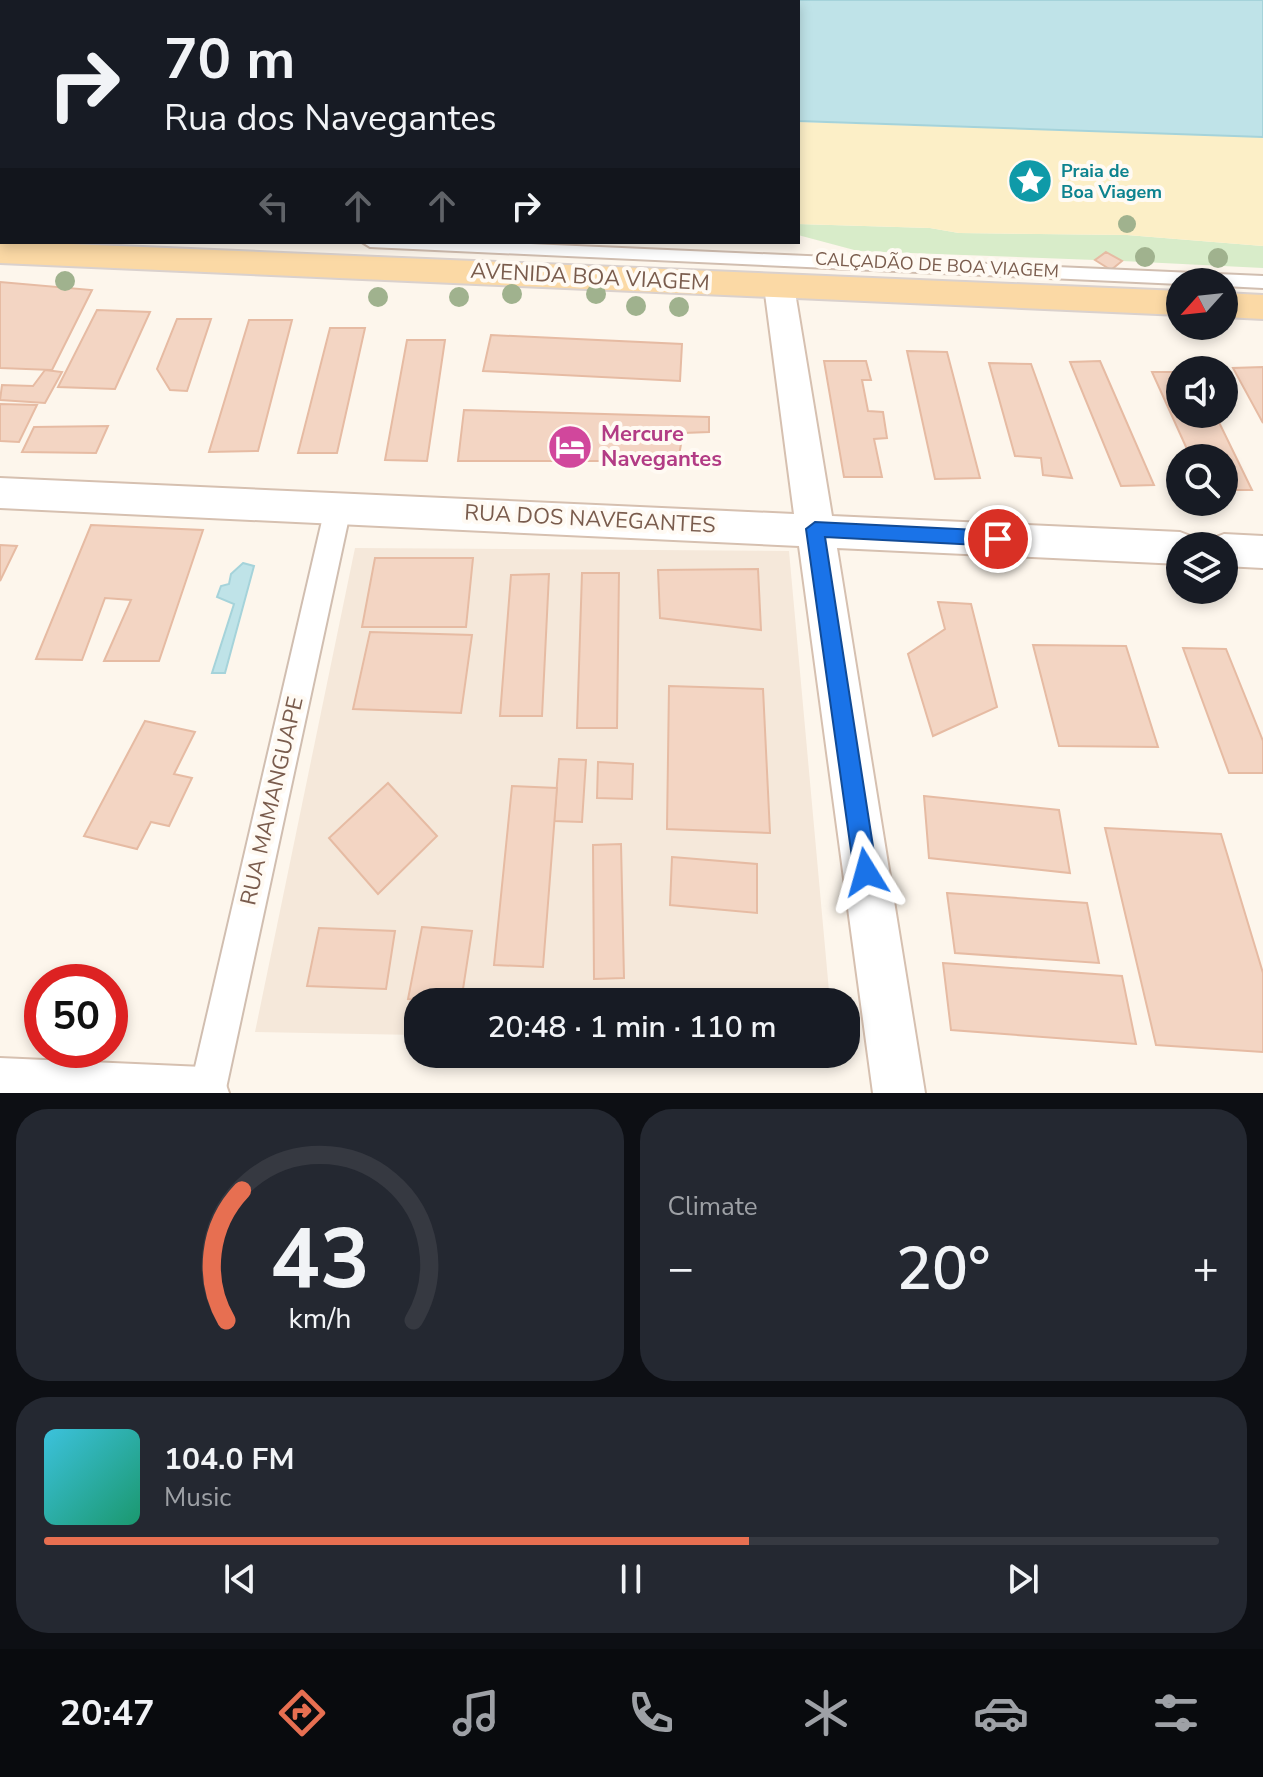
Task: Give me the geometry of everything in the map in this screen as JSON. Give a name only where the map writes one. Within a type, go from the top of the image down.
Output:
[{"type":"main road","name":"AVENIDA BOA VIAGEM","points":[[53,244],[779,286],[1166,302]]},
{"type":"main road","points":[[779,286],[899,1093]]},
{"type":"main road","points":[[1238,306],[1263,307]]},
{"type":"main road","name":"RUA DOS NAVEGANTES","points":[[0,493],[1166,547]]},
{"type":"main road","points":[[1238,551],[1263,552]]},
{"type":"main road","points":[[0,1084],[205,1093]]},
{"type":"street","name":"CALÇADÃO DE BOA VIAGEM","points":[[415,244],[1263,282]]},
{"type":"street","name":"RUA MAMANGUAPE","points":[[205,1093],[338,508]]},
{"type":"shaded area","points":[[355,548],[789,551],[829,988],[404,988],[404,1035],[255,1032]]},
{"type":"green space","points":[[800,224],[930,228],[959,233],[1127,235],[1263,246],[1263,268],[1122,261],[1106,252],[1095,260],[858,251],[800,236]]},
{"type":"sand","name":"Praia de Boa Viagem","points":[[800,122],[1263,137],[1263,246],[1127,235],[959,233],[930,228],[800,224]]},
{"type":"water","points":[[800,0],[1263,0],[1263,137],[800,121]]},
{"type":"water","points":[[243,563],[254,566],[225,673],[212,673],[234,604],[217,597],[221,586],[229,584],[231,574]]},
{"type":"building","points":[[1106,252],[1122,261],[1111,270],[1095,260]]},
{"type":"building","points":[[0,282],[92,290],[52,370],[0,368]]},
{"type":"building","points":[[97,310],[150,312],[115,389],[58,387]]},
{"type":"building","points":[[177,319],[211,319],[187,391],[170,390],[157,369]]},
{"type":"building","points":[[249,320],[292,320],[258,451],[209,452]]},
{"type":"building","points":[[330,328],[365,328],[337,453],[298,453]]},
{"type":"building","points":[[491,335],[682,344],[680,381],[483,371]]},
{"type":"building","points":[[407,340],[445,340],[427,461],[385,460]]},
{"type":"building","points":[[907,351],[947,352],[980,478],[935,479]]},
{"type":"building","points":[[824,361],[866,361],[871,380],[862,380],[868,411],[883,412],[887,438],[874,439],[882,477],[844,477]]},
{"type":"building","points":[[1100,361],[1154,485],[1121,486],[1070,362]]},
{"type":"building","points":[[989,363],[1031,364],[1072,478],[1043,475],[1041,458],[1015,456]]},
{"type":"building","points":[[1263,367],[1263,423],[1238,377],[1238,368]]},
{"type":"building","points":[[45,370],[62,372],[45,403],[0,400],[2,385],[33,386]]},
{"type":"building","points":[[1152,372],[1166,372],[1166,403]]},
{"type":"building","points":[[0,404],[37,405],[19,442],[0,441]]},
{"type":"building","name":"Mercure Navegantes","points":[[464,410],[709,417],[709,432],[683,433],[678,461],[458,461]]},
{"type":"building","points":[[108,426],[96,453],[22,452],[34,427]]},
{"type":"building","points":[[1177,428],[1222,428],[1230,444],[1185,444]]},
{"type":"building","points":[[1238,461],[1252,490],[1238,490]]},
{"type":"building","points":[[91,525],[203,530],[159,661],[104,661],[131,600],[105,598],[82,660],[36,659]]},
{"type":"building","points":[[0,545],[17,546],[0,581]]},
{"type":"building","points":[[375,558],[473,558],[466,627],[362,627]]},
{"type":"building","points":[[758,569],[761,630],[660,618],[658,570]]},
{"type":"building","points":[[582,573],[619,573],[617,728],[577,728]]},
{"type":"building","points":[[549,574],[542,716],[500,716],[511,575]]},
{"type":"building","points":[[938,602],[971,604],[997,707],[933,736],[908,654],[945,629]]},
{"type":"building","points":[[370,632],[472,635],[461,713],[353,709]]},
{"type":"building","points":[[1033,645],[1126,646],[1158,747],[1059,746]]},
{"type":"building","points":[[1183,648],[1226,649],[1263,741],[1263,773],[1229,773]]},
{"type":"building","points":[[669,686],[763,689],[770,833],[667,829]]},
{"type":"building","points":[[145,721],[195,732],[174,774],[192,778],[169,826],[151,822],[137,849],[84,836]]},
{"type":"building","points":[[559,759],[586,760],[582,822],[554,821]]},
{"type":"building","points":[[598,762],[633,764],[632,799],[597,798]]},
{"type":"building","points":[[388,783],[437,836],[378,894],[329,838]]},
{"type":"building","points":[[512,786],[557,788],[543,967],[494,965]]},
{"type":"building","points":[[924,796],[1059,810],[1070,873],[929,858]]},
{"type":"building","points":[[1105,828],[1221,834],[1263,973],[1263,1052],[1156,1045]]},
{"type":"building","points":[[621,844],[624,978],[594,979],[593,845]]},
{"type":"building","points":[[672,857],[757,864],[757,913],[670,905]]},
{"type":"building","points":[[947,893],[1087,903],[1099,963],[955,953]]},
{"type":"building","points":[[422,927],[472,931],[463,988],[410,988]]},
{"type":"building","points":[[319,928],[395,931],[386,989],[307,986]]},
{"type":"building","points":[[943,963],[1122,976],[1136,1044],[951,1030]]},
{"type":"place","name":"Praia de Boa Viagem","points":[[1030,181]]},
{"type":"place","name":"Mercure Navegantes","points":[[570,447]]},
{"type":"route","points":[[866,872],[815,529],[998,539]]}]
